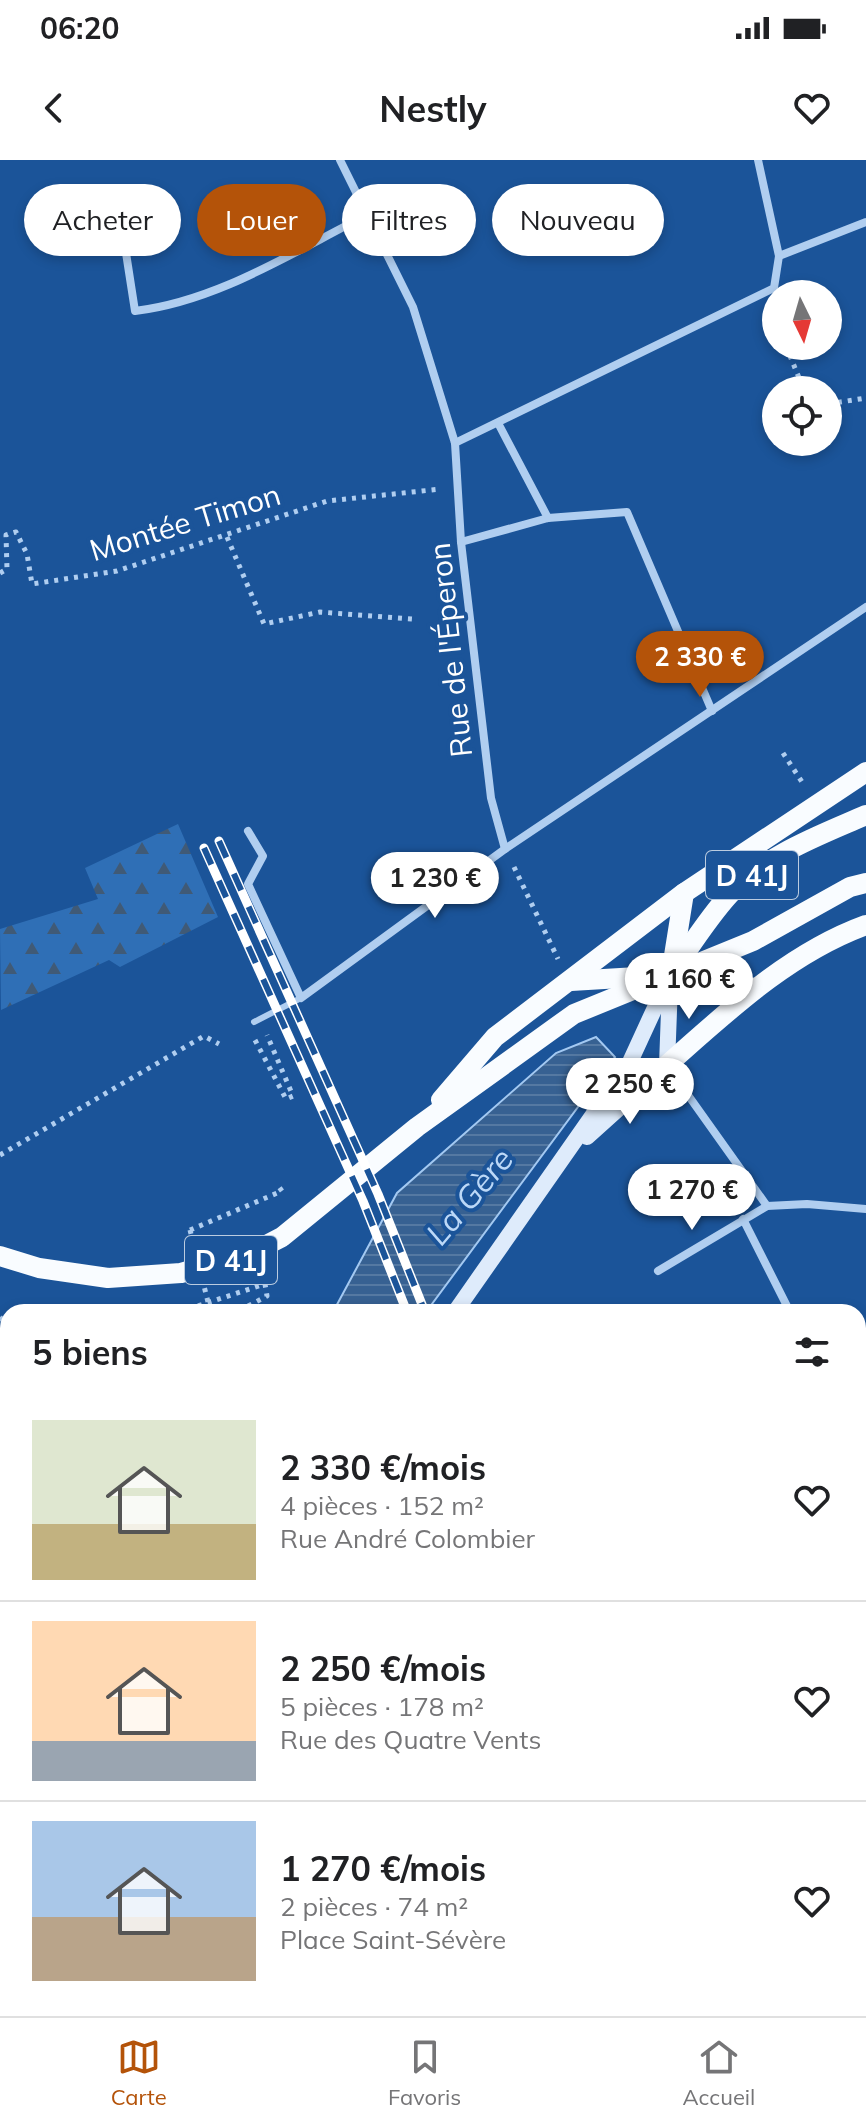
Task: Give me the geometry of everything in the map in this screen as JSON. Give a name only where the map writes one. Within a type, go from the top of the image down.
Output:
[{"type":"main road","name":"D 41J","points":[[417,1127],[495,1037],[566,974],[866,772]]},
{"type":"main road","name":"D 41J","points":[[0,1256],[39,1268],[108,1278],[181,1273],[218,1264],[282,1237],[336,1197],[417,1127],[574,1014],[670,975],[728,895],[747,878],[784,852],[866,815]]},
{"type":"main road","points":[[461,1304],[630,1062],[670,975],[753,941],[850,887],[866,883]]},
{"type":"main road","points":[[667,1065],[670,975],[684,893]]},
{"type":"main road","points":[[566,1156],[754,988],[839,935],[866,925]]},
{"type":"main road","points":[[566,974],[670,975],[754,988]]},
{"type":"street","name":"Rue de l'Éperon","points":[[340,160],[352,184]]},
{"type":"street","points":[[455,443],[774,288],[779,256],[758,160]]},
{"type":"street","points":[[779,256],[866,222]]},
{"type":"street","points":[[126,256],[135,311],[170,306],[237,280],[342,228]]},
{"type":"street","name":"Rue de l'Éperon","points":[[388,256],[413,307],[455,443],[461,542],[491,798],[505,849]]},
{"type":"street","points":[[498,423],[548,518]]},
{"type":"street","points":[[461,542],[548,518],[627,512],[697,684],[712,711]]},
{"type":"street","points":[[248,831],[263,856],[248,884],[301,998],[505,849],[866,607]]},
{"type":"street","points":[[667,1065],[767,1206]]},
{"type":"street","points":[[658,1271],[767,1206],[807,1204],[866,1209]]},
{"type":"street","points":[[743,1219],[786,1304]]},
{"type":"lane","points":[[257,1021],[301,998]]},
{"type":"path","points":[[842,402],[866,398]]},
{"type":"path","name":"Montée Timon","points":[[0,573],[7,569],[6,535],[16,532],[27,554],[32,584],[117,571],[227,537],[327,501],[457,488]]},
{"type":"path","points":[[227,537],[264,624],[320,612],[412,619]]},
{"type":"path","points":[[783,753],[802,782]]},
{"type":"path","points":[[505,849],[566,974]]},
{"type":"path","points":[[254,1039],[286,1099],[293,1096],[257,1021]]},
{"type":"path","points":[[0,1155],[204,1036],[219,1044]]},
{"type":"path","points":[[208,1302],[190,1230],[282,1191],[279,1187]]},
{"type":"path","points":[[202,1304],[265,1284],[267,1296],[252,1304]]},
{"type":"green space","points":[[178,824],[218,917],[120,967],[109,960],[1,1010],[0,929],[98,899],[85,868]]},
{"type":"water","name":"La Gère","points":[[596,1037],[615,1057],[432,1304],[337,1304],[397,1193],[556,1053]]},
{"type":"railway","points":[[219,841],[378,1194],[422,1304]]},
{"type":"railway","points":[[204,848],[363,1201],[404,1304]]}]
